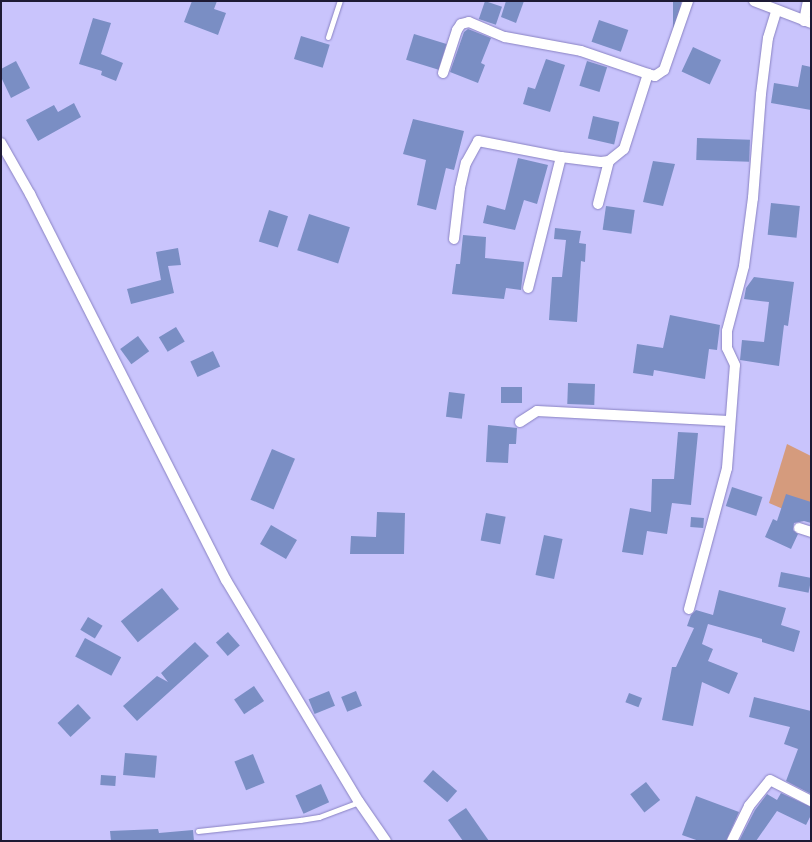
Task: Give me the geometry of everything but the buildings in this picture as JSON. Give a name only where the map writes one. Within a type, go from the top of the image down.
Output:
[{"type":"street","points":[[443,73],[457,30],[461,24],[469,22],[505,37],[581,51],[655,76],[664,70],[688,1]]},
{"type":"street","points":[[754,1],[776,12],[807,22],[808,1]]},
{"type":"street","points":[[689,609],[727,468],[729,421],[735,365],[727,348],[727,331],[744,266],[753,198],[762,87],[768,38],[776,12]]},
{"type":"street","points":[[598,204],[609,161],[624,149],[648,74]]},
{"type":"street","points":[[454,239],[463,175],[466,163],[478,142],[561,157],[609,161]]},
{"type":"street","points":[[1,143],[30,194],[226,580],[359,802],[386,841]]},
{"type":"street","points":[[528,288],[561,157]]},
{"type":"street","points":[[520,422],[537,411],[729,421]]},
{"type":"street","points":[[799,528],[811,532]]},
{"type":"street","points":[[732,841],[749,806],[770,780],[811,801]]},
{"type":"lane","points":[[328,37],[340,1]]},
{"type":"lane","points":[[198,831],[319,817],[359,802]]},
{"type":"shaded area","points":[[787,444],[811,456],[811,521],[769,503]]}]
